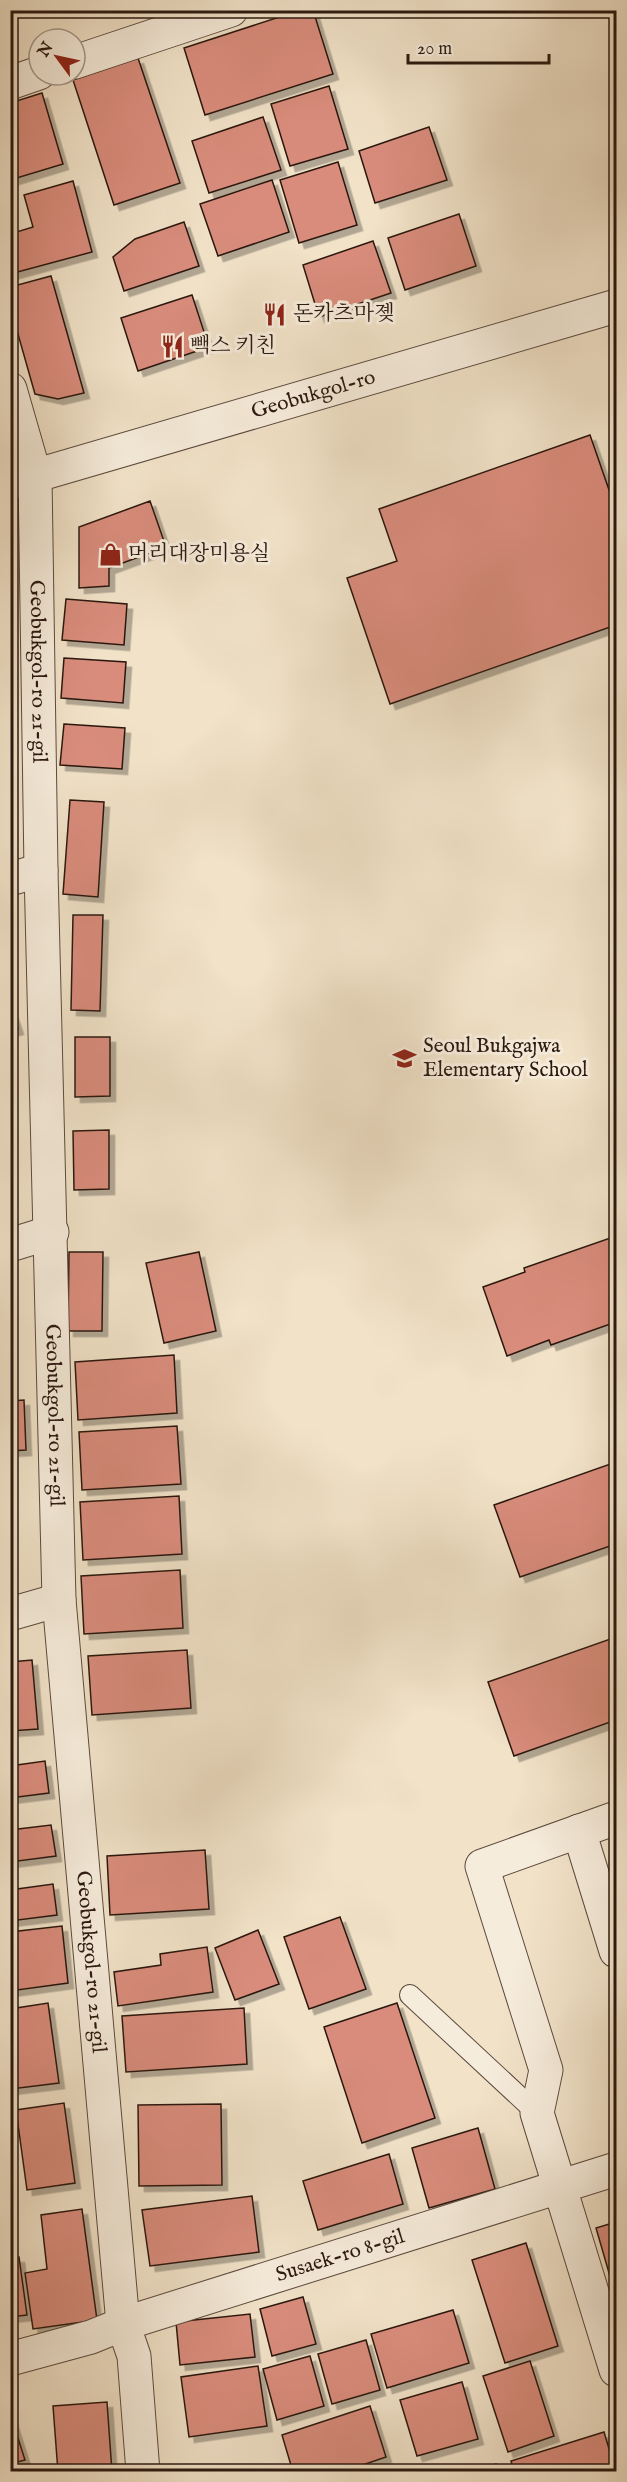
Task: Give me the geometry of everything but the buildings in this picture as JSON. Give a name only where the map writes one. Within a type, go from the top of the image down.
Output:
[{"type":"street","points":[[87,57],[182,18],[231,10]]},
{"type":"street","points":[[10,83],[27,77]]},
{"type":"street","name":"Geobukgol-ro","points":[[23,479],[616,306]]},
{"type":"street","name":"Geobukgol-ro 21-gil","points":[[10,389],[23,479],[26,874],[52,1232],[59,1600],[123,2324],[134,2356],[143,2472]]},
{"type":"street","points":[[10,1245],[52,1232]]},
{"type":"street","points":[[10,1614],[59,1600]]},
{"type":"street","points":[[616,1818],[482,1866],[546,2070],[537,2114],[616,2370]]},
{"type":"street","points":[[579,1831],[616,1951]]},
{"type":"street","name":"Susaek-ro 8-gil","points":[[123,2324],[616,2169]]},
{"type":"street","points":[[10,2359],[91,2337],[123,2324]]},
{"type":"lane","points":[[410,1995],[537,2114]]},
{"type":"place","name":"돈카츠마졪","points":[[275,314]]},
{"type":"place","name":"빽스 키친","points":[[172,346]]},
{"type":"place","name":"머리대장미용실","points":[[110,554]]},
{"type":"place","name":"Seoul Bukgajwa Elementary School","points":[[405,1058]]}]
